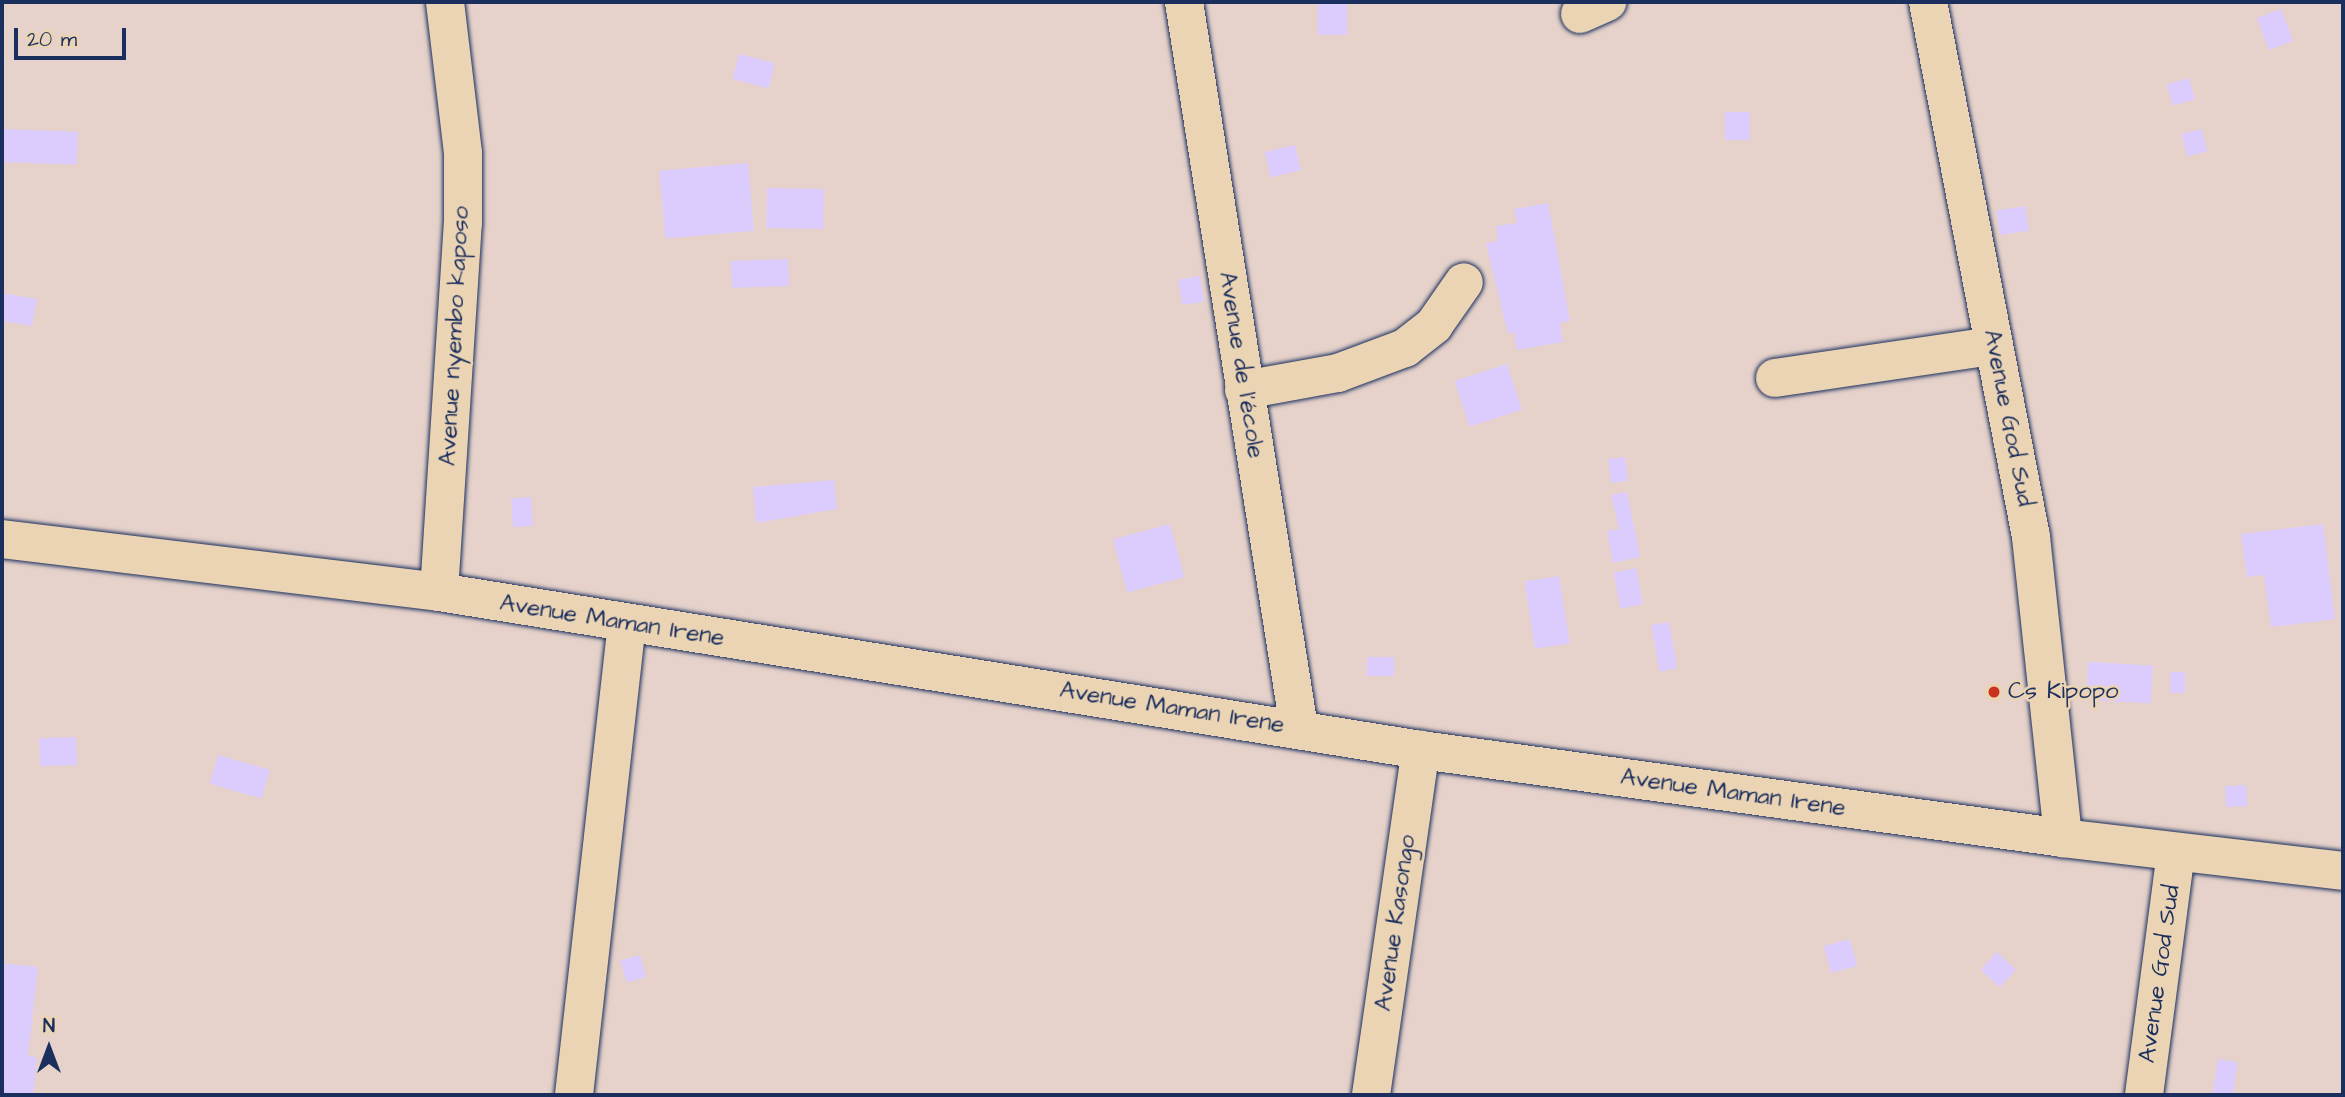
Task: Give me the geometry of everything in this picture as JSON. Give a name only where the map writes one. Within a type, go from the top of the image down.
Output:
[{"type":"street","name":"Avenue nyembo kaposo","points":[[439,592],[463,223],[457,79],[445,2]]},
{"type":"street","name":"Avenue de l'école","points":[[1184,2],[1299,728]]},
{"type":"street","name":"Avenue God Sud","points":[[1928,2],[1992,346],[2031,537],[2063,838]]},
{"type":"street","points":[[1244,390],[1338,373],[1405,348],[1434,325],[1464,282]]},
{"type":"street","points":[[1775,378],[1992,346]]},
{"type":"street","name":"Avenue Maman Irene","points":[[2,539],[439,592],[627,625],[1299,728],[1421,750],[2176,853],[2343,871]]},
{"type":"street","points":[[574,1095],[627,625]]},
{"type":"street","name":"Avenue Kasongo","points":[[1371,1095],[1421,750]]},
{"type":"street","name":"Avenue God Sud","points":[[2144,1095],[2176,853]]},
{"type":"building","points":[[1318,2],[1347,2],[1347,35],[1318,35]]},
{"type":"building","points":[[2281,9],[2293,41],[2269,50],[2257,18]]},
{"type":"building","points":[[739,54],[775,63],[769,88],[733,79]]},
{"type":"building","points":[[2189,78],[2195,99],[2173,105],[2167,84]]},
{"type":"building","points":[[1725,112],[1750,112],[1750,140],[1725,140]]},
{"type":"building","points":[[2,129],[78,132],[77,165],[2,162]]},
{"type":"building","points":[[2202,129],[2207,151],[2187,156],[2182,134]]},
{"type":"building","points":[[1295,145],[1301,170],[1271,177],[1265,152]]},
{"type":"building","points":[[748,163],[754,231],[665,238],[659,171]]},
{"type":"building","points":[[767,188],[824,189],[823,229],[766,228]]},
{"type":"building","points":[[1548,203],[1570,321],[1560,323],[1563,342],[1517,350],[1514,332],[1508,334],[1486,243],[1498,241],[1496,226],[1517,223],[1514,209]]},
{"type":"building","points":[[2025,206],[2029,231],[2000,235],[1996,211]]},
{"type":"building","points":[[788,259],[789,286],[732,288],[731,261]]},
{"type":"building","points":[[1200,276],[1204,302],[1182,305],[1178,279]]},
{"type":"building","points":[[2,293],[37,299],[32,326],[2,321]]},
{"type":"building","points":[[1507,364],[1522,410],[1470,427],[1455,381]]},
{"type":"building","points":[[1625,457],[1628,481],[1611,483],[1608,459]]},
{"type":"building","points":[[834,480],[837,509],[756,523],[753,487]]},
{"type":"building","points":[[1627,492],[1640,557],[1613,563],[1607,531],[1619,529],[1611,495]]},
{"type":"building","points":[[531,497],[533,526],[513,527],[511,498]]},
{"type":"building","points":[[1170,524],[1184,577],[1127,592],[1113,539]]},
{"type":"building","points":[[2323,524],[2335,619],[2271,627],[2264,575],[2247,577],[2241,534]]},
{"type":"building","points":[[1636,568],[1643,604],[1620,609],[1613,572]]},
{"type":"building","points":[[1559,576],[1570,643],[1535,649],[1524,581]]},
{"type":"building","points":[[1669,622],[1677,668],[1659,671],[1651,625]]},
{"type":"building","points":[[1367,657],[1394,657],[1394,676],[1367,676]]},
{"type":"building","points":[[2088,662],[2153,665],[2151,703],[2086,700]]},
{"type":"building","points":[[2170,672],[2185,672],[2185,693],[2170,693]]},
{"type":"building","points":[[76,737],[77,765],[40,766],[39,738]]},
{"type":"building","points":[[218,755],[270,770],[262,799],[210,784]]},
{"type":"building","points":[[2246,785],[2247,806],[2226,807],[2225,786]]},
{"type":"building","points":[[1850,939],[1857,966],[1831,973],[1824,946]]},
{"type":"building","points":[[1997,952],[2016,970],[2000,987],[1981,970]]},
{"type":"building","points":[[640,955],[646,977],[627,982],[621,960]]},
{"type":"building","points":[[2,963],[38,967],[28,1056],[37,1057],[33,1095],[2,1095]]},
{"type":"building","points":[[2218,1059],[2238,1062],[2233,1095],[2212,1095]]},
{"type":"place","name":"Cs Kipopo","points":[[1994,692]]}]
